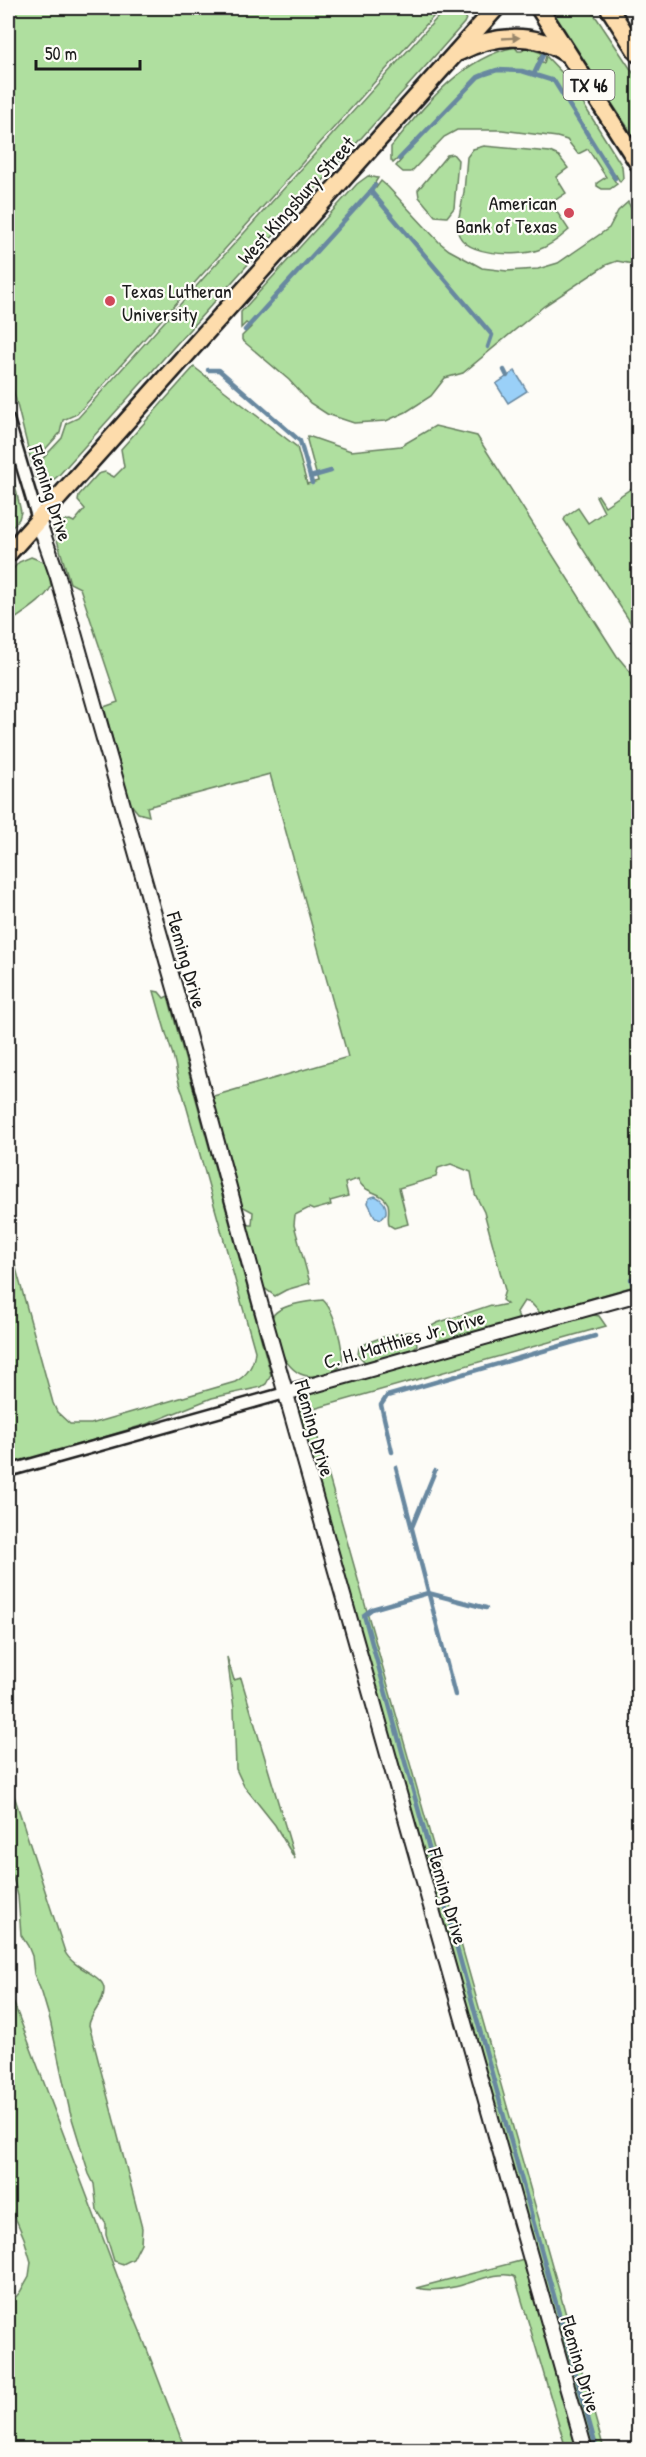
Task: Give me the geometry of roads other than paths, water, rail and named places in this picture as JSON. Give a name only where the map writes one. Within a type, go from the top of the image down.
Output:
[{"type":"main road","points":[[474,33],[482,8]]},
{"type":"main road","name":"West Kingsbury Street","points":[[8,554],[496,8]]},
{"type":"main road","name":"TX 46","points":[[539,8],[639,163]]},
{"type":"main road","name":"TX 46","points":[[609,8],[639,54]]},
{"type":"main road","points":[[455,54],[494,40],[520,38],[545,42],[572,60]]},
{"type":"street","name":"Fleming Drive","points":[[8,419],[65,600],[182,1013],[285,1393],[585,2450]]},
{"type":"street","name":"C. H. Matthies Jr. Drive","points":[[8,1471],[639,1294]]},
{"type":"water","points":[[515,371],[527,391],[508,403],[496,384]]},
{"type":"water","points":[[375,1196],[386,1207],[386,1213],[381,1219],[375,1217],[368,1203],[369,1198]]},
{"type":"waterway","points":[[534,74],[543,55]]},
{"type":"waterway","points":[[399,159],[478,77],[497,70],[522,71],[554,81],[615,178]]},
{"type":"waterway","points":[[375,185],[371,191],[374,195],[492,335],[488,347]]},
{"type":"waterway","points":[[245,330],[371,191]]},
{"type":"waterway","points":[[633,207],[638,209]]},
{"type":"waterway","points":[[208,370],[219,370],[300,441],[312,483]]},
{"type":"waterway","points":[[504,370],[507,376]]},
{"type":"waterway","points":[[310,477],[331,471]]},
{"type":"waterway","points":[[632,1283],[631,1279],[638,1277]]},
{"type":"waterway","points":[[392,1452],[381,1405],[387,1396],[595,1336]]},
{"type":"waterway","points":[[396,1467],[455,1695]]},
{"type":"waterway","points":[[412,1527],[435,1471]]},
{"type":"waterway","points":[[486,1608],[428,1593],[372,1609],[364,1615],[597,2450]]},
{"type":"place","name":"American Bank of Texas","points":[[569,213]]},
{"type":"place","name":"Texas Lutheran University","points":[[110,301]]}]
